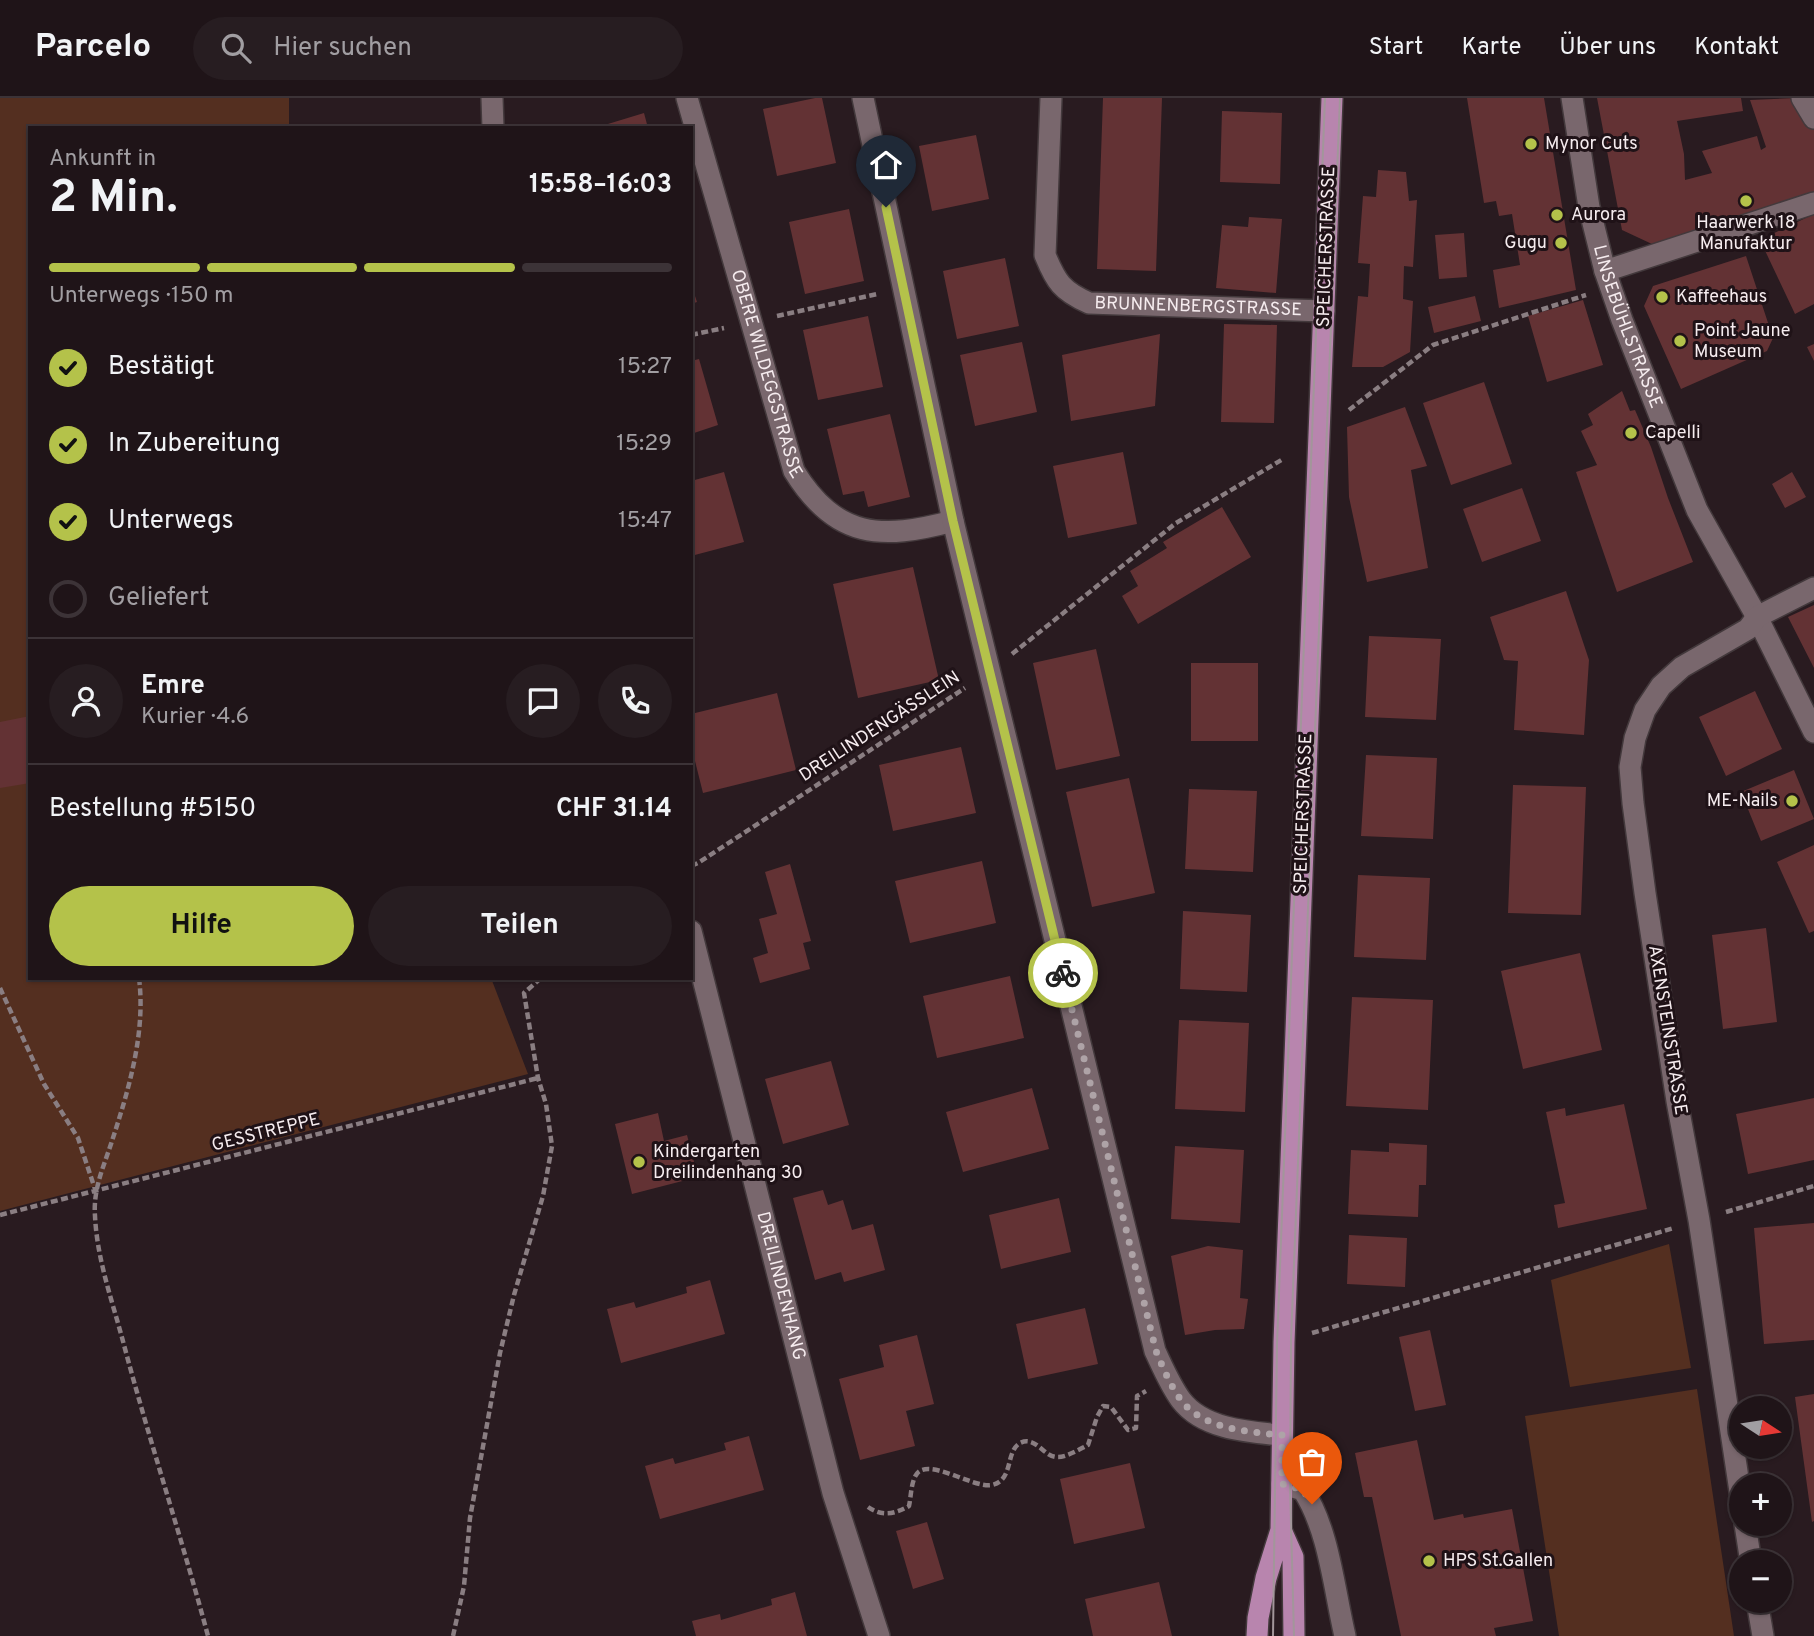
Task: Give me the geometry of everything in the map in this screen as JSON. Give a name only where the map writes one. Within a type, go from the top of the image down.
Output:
[{"type":"main road","name":"SPEICHERSTRASSE","points":[[1257,1636],[1266,1578],[1281,1530],[1282,1435],[1332,98]]},
{"type":"main road","name":"SPEICHERSTRASSE","points":[[1281,1530],[1293,1557],[1294,1636]]},
{"type":"street","points":[[492,98],[493,126]]},
{"type":"street","name":"OBERE WILDEGGSTRASSE","points":[[687,98],[794,471],[807,492],[826,512],[852,527],[880,531],[909,530],[953,521]]},
{"type":"street","points":[[863,98],[953,521],[1156,1351],[1168,1380],[1182,1402],[1198,1415],[1227,1427],[1282,1435]]},
{"type":"street","name":"BRUNNENBERGSTRASSE","points":[[1051,98],[1045,255],[1052,272],[1068,293],[1089,303],[1324,311]]},
{"type":"street","name":"LINSEBÜHLSTRASSE","points":[[1572,98],[1589,207],[1605,271],[1680,473],[1697,510],[1757,617],[1814,732]]},
{"type":"street","points":[[1802,98],[1814,118]]},
{"type":"street","points":[[1605,271],[1814,204]]},
{"type":"street","name":"AXENSTEINSTRASSE","points":[[1737,1473],[1647,906],[1630,767],[1635,738],[1645,710],[1661,686],[1682,667],[1748,629],[1757,617],[1814,588]]},
{"type":"street","name":"DREILINDENHANG","points":[[693,939],[833,1493],[879,1636]]},
{"type":"street","points":[[1282,1484],[1303,1490],[1321,1525],[1345,1636]]},
{"type":"street","points":[[1759,1613],[1763,1636]]},
{"type":"path","points":[[751,322],[882,293]]},
{"type":"path","points":[[1352,405],[1433,345],[1577,297]]},
{"type":"path","name":"DREILINDENGÄSSLEIN","points":[[693,865],[1016,652],[1176,523],[1283,459]]},
{"type":"path","points":[[139,980],[139,1024],[131,1076],[96,1191],[95,1215],[99,1253],[208,1636]]},
{"type":"path","points":[[453,1636],[464,1587],[470,1518],[500,1353],[549,1171],[552,1146],[547,1104],[538,1079],[524,993],[539,980]]},
{"type":"path","points":[[0,988],[44,1084],[78,1138],[96,1191]]},
{"type":"path","name":"GESSTREPPE","points":[[0,1215],[538,1079]]},
{"type":"path","points":[[1308,1335],[1814,1186]]},
{"type":"path","points":[[872,1510],[889,1514],[909,1506],[916,1474],[922,1469],[933,1469],[983,1486],[992,1485],[1000,1482],[1007,1474],[1017,1446],[1023,1441],[1032,1442],[1052,1456],[1059,1457],[1077,1450],[1088,1445],[1103,1406],[1111,1407],[1128,1430],[1136,1428],[1137,1396]]},
{"type":"shaded area","points":[[0,98],[289,98],[289,126],[28,126],[28,980],[492,980],[528,1074],[0,1211]]},
{"type":"shaded area","points":[[1669,1244],[1691,1368],[1570,1387],[1551,1280]]},
{"type":"shaded area","points":[[1697,1389],[1734,1636],[1559,1636],[1525,1416]]},
{"type":"building","points":[[822,98],[836,163],[777,176],[763,109]]},
{"type":"building","points":[[1103,98],[1162,98],[1156,271],[1097,269]]},
{"type":"building","points":[[1467,98],[1544,98],[1576,290],[1499,308],[1493,270],[1520,265],[1512,214],[1499,216],[1496,201],[1484,203]]},
{"type":"building","points":[[1597,98],[1741,98],[1743,111],[1677,121],[1684,154],[1685,180],[1712,173],[1702,151],[1757,136],[1761,150],[1766,147],[1750,100],[1796,98],[1814,129],[1814,194],[1686,236],[1652,244],[1622,230]]},
{"type":"building","points":[[1222,111],[1282,113],[1280,184],[1220,182]]},
{"type":"building","points":[[644,113],[647,126],[601,126]]},
{"type":"building","points":[[976,135],[989,199],[932,211],[919,146]]},
{"type":"building","points":[[1378,170],[1406,172],[1409,201],[1417,200],[1413,267],[1404,266],[1403,299],[1413,301],[1410,352],[1383,367],[1352,367],[1358,296],[1368,297],[1370,264],[1358,263],[1363,196],[1376,197]]},
{"type":"building","points":[[849,209],[864,281],[805,294],[789,222]]},
{"type":"building","points":[[1814,214],[1814,304],[1795,314],[1760,240]]},
{"type":"building","points":[[1249,217],[1282,219],[1276,293],[1216,288],[1222,225],[1248,227]]},
{"type":"building","points":[[1464,233],[1467,277],[1439,279],[1435,235]]},
{"type":"building","points":[[1746,256],[1773,338],[1767,351],[1681,389],[1644,306],[1653,286]]},
{"type":"building","points":[[1005,258],[1019,326],[957,339],[943,271]]},
{"type":"building","points":[[1475,296],[1481,321],[1434,333],[1428,307]]},
{"type":"building","points":[[1583,300],[1603,365],[1547,382],[1528,316]]},
{"type":"building","points":[[868,316],[883,387],[818,400],[803,330]]},
{"type":"building","points":[[1224,324],[1277,325],[1274,423],[1221,422]]},
{"type":"building","points":[[1160,334],[1155,406],[1071,421],[1062,355]]},
{"type":"building","points":[[1022,342],[1037,412],[975,426],[960,355]]},
{"type":"building","points":[[1814,344],[1814,361],[1807,347]]},
{"type":"building","points":[[699,359],[718,425],[693,433],[693,360]]},
{"type":"building","points":[[1484,382],[1512,464],[1451,485],[1423,403]]},
{"type":"building","points":[[1622,391],[1630,411],[1635,410],[1651,447],[1693,562],[1617,592],[1576,472],[1597,465],[1581,431],[1593,425],[1588,414]]},
{"type":"building","points":[[1405,407],[1427,466],[1411,470],[1428,568],[1367,582],[1349,497],[1347,427]]},
{"type":"building","points":[[890,414],[910,497],[868,507],[864,491],[843,495],[827,429]]},
{"type":"building","points":[[1123,452],[1137,524],[1068,538],[1053,466]]},
{"type":"building","points":[[724,472],[744,542],[693,555],[693,480]]},
{"type":"building","points":[[1792,472],[1806,497],[1785,508],[1772,484]]},
{"type":"building","points":[[1522,488],[1541,541],[1482,562],[1463,509]]},
{"type":"building","points":[[1222,507],[1251,557],[1138,624],[1122,596],[1138,586],[1130,571],[1167,548],[1163,542]]},
{"type":"building","points":[[913,567],[939,680],[858,698],[833,584]]},
{"type":"building","points":[[1566,591],[1589,660],[1584,735],[1514,730],[1518,661],[1504,660],[1490,617]]},
{"type":"building","points":[[1814,605],[1814,668],[1788,617]]},
{"type":"building","points":[[1369,636],[1441,639],[1436,720],[1365,717]]},
{"type":"building","points":[[1096,649],[1120,756],[1056,770],[1033,663]]},
{"type":"building","points":[[1191,663],[1258,663],[1258,741],[1191,741]]},
{"type":"building","points":[[1755,691],[1782,749],[1726,776],[1699,717]]},
{"type":"building","points":[[777,693],[796,770],[703,793],[693,753],[693,714]]},
{"type":"building","points":[[28,716],[28,783],[0,788],[0,722]]},
{"type":"building","points":[[961,747],[976,813],[893,831],[879,765]]},
{"type":"building","points":[[1366,755],[1437,758],[1433,839],[1361,836]]},
{"type":"building","points":[[1794,770],[1814,819],[1761,841],[1741,792]]},
{"type":"building","points":[[1129,778],[1155,893],[1092,907],[1066,792]]},
{"type":"building","points":[[1513,785],[1586,787],[1581,915],[1508,913]]},
{"type":"building","points":[[1189,789],[1257,791],[1253,872],[1185,869]]},
{"type":"building","points":[[1814,845],[1814,931],[1809,933],[1777,862]]},
{"type":"building","points":[[982,861],[996,923],[910,943],[895,881]]},
{"type":"building","points":[[790,864],[811,941],[803,943],[810,969],[760,983],[753,958],[768,953],[759,919],[777,914],[765,872]]},
{"type":"building","points":[[1358,875],[1430,878],[1426,960],[1354,957]]},
{"type":"building","points":[[1183,911],[1251,915],[1247,992],[1180,989]]},
{"type":"building","points":[[1766,928],[1777,1022],[1723,1029],[1712,935]]},
{"type":"building","points":[[1580,953],[1602,1050],[1523,1069],[1501,971]]},
{"type":"building","points":[[1010,976],[1024,1038],[937,1058],[923,996]]},
{"type":"building","points":[[1352,997],[1433,1000],[1428,1110],[1346,1106]]},
{"type":"building","points":[[1179,1020],[1249,1023],[1245,1112],[1175,1109]]},
{"type":"building","points":[[831,1061],[849,1125],[783,1144],[765,1079]]},
{"type":"building","points":[[1032,1088],[1049,1149],[963,1172],[946,1112]]},
{"type":"building","points":[[1814,1098],[1814,1160],[1748,1174],[1736,1114]]},
{"type":"building","points":[[1624,1104],[1647,1209],[1558,1228],[1554,1205],[1565,1203],[1546,1112],[1565,1108],[1566,1116]]},
{"type":"building","points":[[658,1113],[664,1141],[687,1135],[698,1177],[632,1194],[615,1124]]},
{"type":"building","points":[[1389,1143],[1427,1145],[1426,1185],[1419,1185],[1418,1217],[1348,1214],[1351,1150],[1389,1152]]},
{"type":"building","points":[[1175,1146],[1244,1150],[1240,1223],[1171,1219]]},
{"type":"building","points":[[823,1190],[828,1205],[843,1200],[852,1230],[873,1224],[885,1270],[844,1282],[841,1272],[815,1280],[793,1198]]},
{"type":"building","points":[[1059,1198],[1071,1252],[1001,1269],[989,1215]]},
{"type":"building","points":[[1814,1223],[1814,1340],[1764,1344],[1754,1228]]},
{"type":"building","points":[[1349,1235],[1407,1238],[1405,1287],[1347,1284]]},
{"type":"building","points":[[1208,1246],[1243,1250],[1240,1298],[1248,1299],[1244,1329],[1185,1335],[1171,1256]]},
{"type":"building","points":[[710,1280],[725,1334],[621,1363],[607,1309],[634,1302],[636,1308],[687,1293],[686,1287]]},
{"type":"building","points":[[1085,1308],[1098,1364],[1028,1379],[1016,1324]]},
{"type":"building","points":[[1430,1330],[1446,1405],[1415,1411],[1399,1337]]},
{"type":"building","points":[[917,1335],[934,1404],[906,1411],[915,1446],[860,1460],[839,1379],[884,1367],[879,1345]]},
{"type":"building","points":[[1814,1394],[1814,1521],[1812,1522],[1795,1397]]},
{"type":"building","points":[[749,1436],[764,1490],[660,1519],[645,1466],[673,1458],[675,1464],[726,1450],[724,1443]]},
{"type":"building","name":"HPS St.Gallen","points":[[1417,1440],[1434,1520],[1463,1514],[1464,1518],[1512,1509],[1533,1621],[1494,1628],[1496,1636],[1401,1636],[1372,1497],[1364,1497],[1355,1453]]},
{"type":"building","points":[[1130,1463],[1145,1528],[1074,1544],[1060,1479]]},
{"type":"building","points":[[927,1522],[944,1579],[913,1589],[896,1531]]},
{"type":"building","points":[[1159,1582],[1172,1636],[1093,1636],[1085,1599]]},
{"type":"building","points":[[795,1592],[807,1636],[696,1636],[692,1621],[720,1614],[721,1620],[772,1605],[771,1599]]},
{"type":"tram line","points":[[1273,1636],[1277,1344],[1325,98]]},
{"type":"tram line","points":[[1294,1636],[1290,1486],[1291,1340],[1340,98]]},
{"type":"way so far","points":[[1063,973],[1156,1351],[1168,1380],[1182,1402],[1198,1415],[1227,1427],[1282,1435],[1282,1484],[1303,1490],[1312,1504]]},
{"type":"place","name":"Mynor Cuts","points":[[1531,144]]},
{"type":"place","name":"Haarwerk 18 Manufaktur","points":[[1746,201]]},
{"type":"place","name":"Aurora","points":[[1557,215]]},
{"type":"place","name":"Gugu","points":[[1561,243]]},
{"type":"place","name":"Kaffeehaus","points":[[1662,297]]},
{"type":"place","name":"Point Jaune Museum","points":[[1680,341]]},
{"type":"place","name":"Capelli","points":[[1631,433]]},
{"type":"place","name":"ME-Nails","points":[[1792,801]]},
{"type":"place","name":"Kindergarten Dreilindenhang 30","points":[[639,1162]]},
{"type":"place","name":"HPS St.Gallen","points":[[1429,1561]]},
{"type":"route","points":[[886,207],[953,521],[1063,973]]}]
